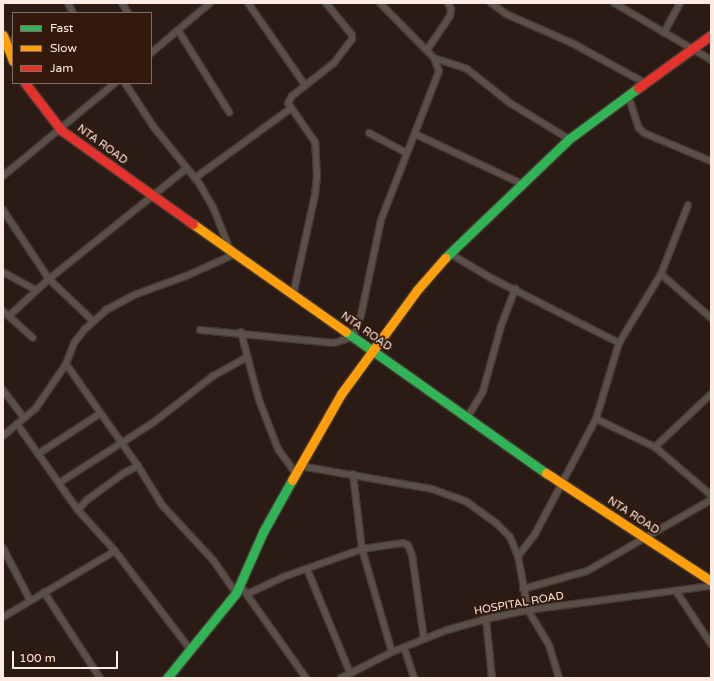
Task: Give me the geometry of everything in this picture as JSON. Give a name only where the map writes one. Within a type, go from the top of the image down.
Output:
[{"type":"street","points":[[68,3],[72,12]]},
{"type":"street","points":[[122,3],[127,12]]},
{"type":"street","points":[[152,50],[210,3]]},
{"type":"street","points":[[248,3],[305,85]]},
{"type":"street","points":[[293,295],[315,195],[317,176],[315,142],[290,109],[288,103],[292,96],[334,63],[352,39],[352,35],[326,3]]},
{"type":"street","points":[[200,330],[241,332],[334,343],[353,337],[361,316],[381,220],[439,71],[434,58],[380,3]]},
{"type":"street","points":[[427,50],[450,16],[451,9],[448,3]]},
{"type":"street","points":[[491,3],[506,14],[572,43],[645,83]]},
{"type":"street","points":[[614,3],[711,60]]},
{"type":"street","points":[[664,33],[680,3]]},
{"type":"street","points":[[178,30],[229,112]]},
{"type":"street","points":[[167,678],[190,649],[226,609],[238,589],[263,532],[341,394],[417,290],[449,253],[569,139],[711,35]]},
{"type":"street","points":[[6,41],[12,58]]},
{"type":"street","points":[[434,58],[467,69],[510,103],[569,139]]},
{"type":"street","name":"NTA ROAD","points":[[26,84],[61,130],[563,485],[711,581]]},
{"type":"street","points":[[3,176],[61,130],[114,84]]},
{"type":"street","points":[[3,436],[36,408],[66,364],[74,343],[93,321],[120,301],[186,276],[233,252],[213,207],[195,178],[153,126],[126,84]]},
{"type":"street","points":[[628,95],[639,128],[644,133],[711,161]]},
{"type":"street","points":[[195,178],[290,109]]},
{"type":"street","points":[[369,133],[407,153]]},
{"type":"street","points":[[415,134],[522,184]]},
{"type":"street","points":[[9,316],[49,279],[186,168]]},
{"type":"street","points":[[518,556],[535,534],[563,485],[596,419],[619,343],[661,274],[688,205]]},
{"type":"street","points":[[3,210],[49,279],[93,321]]},
{"type":"street","points":[[449,253],[619,343]]},
{"type":"street","points":[[3,272],[36,290]]},
{"type":"street","points":[[661,274],[711,318]]},
{"type":"street","points":[[467,418],[483,391],[501,326],[515,289]]},
{"type":"street","points":[[3,311],[33,338]]},
{"type":"street","points":[[241,332],[258,400],[278,449],[298,470],[353,474],[432,489],[466,502],[510,537],[518,556],[522,589],[528,610],[549,645],[559,678]]},
{"type":"street","points":[[59,483],[122,443],[213,376],[247,357]]},
{"type":"street","points":[[66,364],[138,466],[162,505],[238,589],[247,594],[306,678]]},
{"type":"street","points":[[3,390],[24,418]]},
{"type":"street","points":[[655,447],[711,394]]},
{"type":"street","points":[[38,454],[101,413]]},
{"type":"street","points":[[596,419],[655,447],[711,495]]},
{"type":"street","points":[[17,424],[78,510],[115,551],[190,649]]},
{"type":"street","points":[[78,510],[93,495],[124,473],[138,466]]},
{"type":"street","points":[[353,474],[362,549],[392,652]]},
{"type":"street","points":[[522,589],[587,571],[711,500]]},
{"type":"street","points":[[247,594],[307,569],[362,549],[403,543],[410,548],[424,640]]},
{"type":"street","points":[[3,548],[6,559],[30,600]]},
{"type":"street","points":[[3,617],[115,551]]},
{"type":"street","points":[[307,569],[350,673]]},
{"type":"street","name":"HOSPITAL ROAD","points":[[341,678],[404,647],[486,619],[528,610],[711,586]]},
{"type":"street","points":[[676,591],[711,644]]},
{"type":"street","points":[[44,592],[100,678]]},
{"type":"street","points":[[486,619],[492,678]]},
{"type":"street","points":[[404,647],[414,678]]},
{"type":"traffic: fast","points":[[445,258],[569,139],[638,88]]},
{"type":"traffic: fast","points":[[346,332],[546,473]]},
{"type":"traffic: fast","points":[[167,678],[236,593],[263,532],[292,480]]},
{"type":"traffic: slow","points":[[3,35],[12,58]]},
{"type":"traffic: slow","points":[[193,224],[346,332]]},
{"type":"traffic: slow","points":[[292,480],[341,394],[417,290],[445,258]]},
{"type":"traffic: slow","points":[[546,473],[711,581]]},
{"type":"traffic: jam","points":[[638,88],[711,35]]},
{"type":"traffic: jam","points":[[26,84],[61,130],[193,224]]}]
